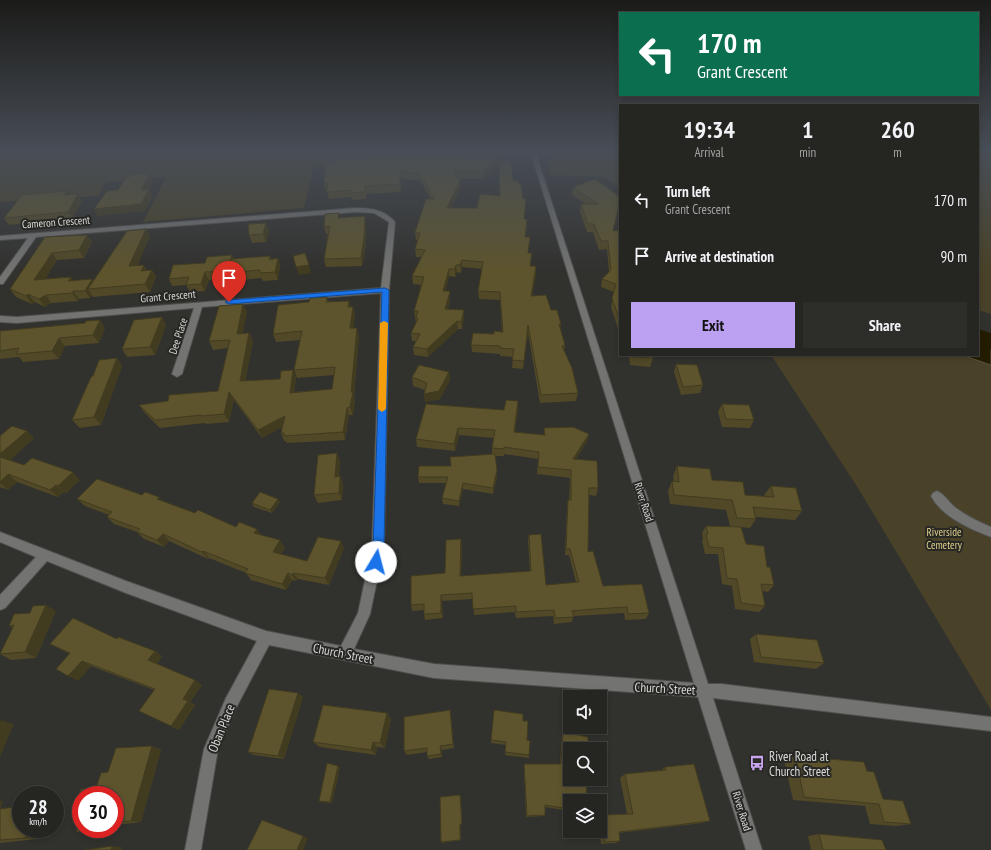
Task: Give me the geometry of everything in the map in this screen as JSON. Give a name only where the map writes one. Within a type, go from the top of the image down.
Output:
[{"type":"street","name":"River Road","points":[[545,192],[754,850]]},
{"type":"street","name":"Cameron Crescent","points":[[0,238],[356,210],[374,210],[386,215],[392,222],[385,290],[378,547],[364,614],[344,653]]},
{"type":"street","points":[[0,282],[34,235]]},
{"type":"street","name":"Grant Crescent","points":[[0,320],[17,320],[385,290]]},
{"type":"street","name":"Dee Place","points":[[177,374],[200,304]]},
{"type":"street","points":[[937,496],[951,511],[974,525],[991,532]]},
{"type":"street","name":"Church Street","points":[[0,537],[126,587],[266,638],[434,671],[687,690],[740,692],[991,724]]},
{"type":"street","points":[[0,604],[45,555]]},
{"type":"street","name":"Oban Place","points":[[193,850],[211,749],[231,703],[266,638]]},
{"type":"green space","points":[[0,192],[100,192],[98,196],[0,202]]},
{"type":"green space","points":[[159,192],[308,192],[304,208],[143,222]]},
{"type":"green space","points":[[979,192],[991,192],[991,314],[979,310]]},
{"type":"green space","name":"Riverside Cemetery","points":[[772,356],[965,356],[991,365],[991,710],[858,488]]},
{"type":"shaded area","points":[[979,341],[991,344],[991,365],[965,356],[979,356]]},
{"type":"building","points":[[59,192],[66,192],[64,195],[78,194],[68,212],[4,218],[22,195]]},
{"type":"building","points":[[107,192],[148,192],[141,204],[94,209]]},
{"type":"building","points":[[350,192],[365,192],[365,192],[350,193]]},
{"type":"building","points":[[430,192],[455,192],[447,208],[477,208],[480,194],[500,196],[500,192],[522,192],[523,199],[526,199],[524,219],[527,219],[525,237],[530,237],[528,253],[532,253],[530,266],[536,266],[531,296],[546,295],[551,310],[557,310],[565,345],[562,346],[572,368],[578,393],[541,395],[528,325],[524,361],[512,360],[514,349],[500,348],[500,346],[471,345],[473,333],[494,334],[494,331],[503,332],[500,292],[478,291],[483,262],[462,260],[460,265],[456,265],[455,269],[449,269],[443,291],[450,291],[445,309],[464,310],[461,322],[457,321],[427,349],[413,347],[420,334],[411,333],[418,319],[416,318],[418,311],[414,311],[424,277],[412,276],[425,250],[415,249],[420,233],[415,232],[426,199],[434,199]]},
{"type":"building","points":[[580,192],[613,192],[619,196],[619,205],[613,231],[619,230],[619,318],[612,298],[616,284],[602,279],[611,270],[608,241],[601,241],[594,224],[588,224],[581,204],[598,204]]},
{"type":"building","points":[[339,213],[338,218],[365,216],[361,258],[324,259],[330,226],[324,227],[325,214]]},
{"type":"building","points":[[266,223],[263,234],[249,235],[248,224]]},
{"type":"building","points":[[146,229],[129,266],[144,265],[141,271],[152,270],[145,284],[88,289],[127,231]]},
{"type":"building","points":[[87,235],[79,250],[52,253],[34,280],[71,277],[68,281],[92,279],[85,291],[73,291],[72,293],[46,295],[39,299],[28,294],[26,296],[10,289],[45,237]]},
{"type":"building","points":[[305,253],[309,265],[296,267],[293,256]]},
{"type":"building","points":[[232,255],[227,271],[205,272],[201,284],[186,285],[189,277],[169,279],[173,265],[205,263],[207,257]]},
{"type":"building","points":[[270,256],[269,260],[278,258],[275,272],[260,273],[260,270],[227,273],[231,259]]},
{"type":"building","points":[[327,297],[326,302],[349,301],[348,307],[353,307],[350,328],[357,328],[351,392],[353,392],[350,407],[347,408],[343,432],[284,436],[284,433],[281,433],[285,416],[258,430],[229,392],[224,414],[155,420],[139,405],[168,401],[169,395],[218,391],[230,340],[209,341],[219,306],[243,304],[237,334],[249,333],[240,381],[280,379],[281,371],[293,370],[290,393],[332,389],[335,367],[294,370],[302,331],[273,334],[278,305],[309,302],[310,298]]},
{"type":"building","points":[[162,317],[150,347],[122,349],[134,320]]},
{"type":"building","points":[[100,320],[93,335],[59,338],[52,351],[16,354],[19,348],[0,351],[0,331],[85,323],[86,321]]},
{"type":"building","points":[[652,356],[653,358],[632,357]]},
{"type":"building","points":[[117,358],[94,417],[72,420],[99,360]]},
{"type":"building","points":[[676,364],[697,365],[703,385],[683,387]]},
{"type":"building","points":[[419,365],[449,372],[439,391],[424,394],[427,383],[412,377]]},
{"type":"building","points":[[506,400],[518,401],[514,432],[545,435],[544,428],[573,427],[589,434],[573,459],[597,461],[598,488],[589,488],[588,552],[593,551],[603,586],[642,584],[649,613],[628,614],[627,607],[572,611],[574,617],[555,618],[554,610],[516,612],[516,606],[473,609],[472,593],[441,595],[441,613],[424,614],[424,604],[411,605],[411,576],[445,573],[446,540],[461,539],[460,576],[531,571],[529,535],[541,534],[546,585],[579,582],[570,549],[566,549],[568,500],[571,500],[571,470],[538,467],[539,452],[504,447],[504,449],[492,448],[495,430],[458,428],[454,444],[416,439],[426,404],[504,410]]},
{"type":"building","points":[[722,404],[749,405],[754,420],[726,419]]},
{"type":"building","points":[[12,426],[27,431],[0,454],[0,436]]},
{"type":"building","points":[[337,453],[335,477],[340,476],[339,493],[314,495],[318,455]]},
{"type":"building","points":[[495,454],[497,470],[493,488],[463,483],[459,501],[442,498],[448,477],[418,477],[419,466],[451,466],[450,457]]},
{"type":"building","points":[[0,457],[24,465],[32,458],[73,472],[58,486],[56,485],[50,490],[8,474],[0,482]]},
{"type":"building","points":[[677,466],[710,469],[712,480],[743,482],[745,495],[774,497],[771,486],[796,488],[802,511],[753,507],[756,519],[737,518],[732,500],[674,495],[672,481],[679,482]]},
{"type":"building","points":[[97,479],[142,495],[145,492],[159,497],[157,499],[195,513],[198,510],[236,527],[239,522],[257,529],[254,533],[280,540],[273,552],[307,561],[318,537],[341,541],[325,578],[293,573],[292,575],[288,573],[282,584],[245,573],[248,569],[203,551],[202,552],[163,534],[157,540],[137,532],[140,529],[107,517],[112,512],[77,499]]},
{"type":"building","points":[[260,492],[278,499],[270,510],[252,503]]},
{"type":"building","points":[[706,526],[741,527],[746,544],[764,546],[767,567],[770,567],[774,585],[761,584],[765,606],[741,603],[737,579],[727,578],[723,548],[709,547]]},
{"type":"building","points":[[46,605],[25,652],[0,654],[14,625],[9,626],[14,614],[30,613],[33,606]]},
{"type":"building","points":[[73,618],[117,639],[118,637],[155,651],[148,660],[195,680],[183,699],[188,701],[171,726],[139,711],[155,689],[82,661],[68,676],[56,669],[70,653],[50,644]]},
{"type":"building","points":[[756,634],[817,640],[824,663],[761,657]]},
{"type":"building","points":[[269,689],[298,693],[278,756],[248,752]]},
{"type":"building","points":[[323,705],[387,713],[380,743],[373,742],[371,750],[313,742]]},
{"type":"building","points":[[450,710],[453,744],[440,746],[441,754],[427,756],[427,748],[404,751],[404,717]]},
{"type":"building","points":[[494,710],[523,714],[523,721],[528,721],[527,740],[530,741],[529,755],[505,752],[506,742],[491,740]]},
{"type":"building","points":[[563,732],[563,734],[588,737],[588,742],[563,742],[563,786],[587,786],[586,794],[563,794],[563,808],[545,805],[545,815],[527,816],[524,764],[561,764]]},
{"type":"building","points":[[152,746],[131,821],[124,821],[124,786],[97,786],[101,773],[108,772],[116,748]]},
{"type":"building","points":[[795,756],[864,762],[867,771],[874,772],[883,799],[903,801],[911,824],[884,822],[879,804],[804,797]]},
{"type":"building","points":[[327,763],[338,766],[330,802],[319,801]]},
{"type":"building","points":[[694,764],[710,821],[619,832],[620,841],[605,842],[604,838],[607,838],[607,815],[633,814],[625,774],[666,770],[665,767]]},
{"type":"building","points":[[460,795],[462,824],[460,824],[460,840],[441,842],[440,797]]},
{"type":"building","points":[[12,807],[12,838],[25,838],[0,840],[0,809]]},
{"type":"building","points":[[262,820],[303,836],[297,850],[247,850]]},
{"type":"building","points":[[819,834],[882,840],[886,850],[823,850]]},
{"type":"building","points":[[112,846],[111,850],[85,850]]},
{"type":"waterway","points":[[979,336],[991,342]]},
{"type":"slow traffic","points":[[382,409],[384,323]]},
{"type":"place","name":"River Road at Church Street","points":[[757,763]]},
{"type":"route","points":[[229,302],[385,290],[378,547],[376,562]]}]
